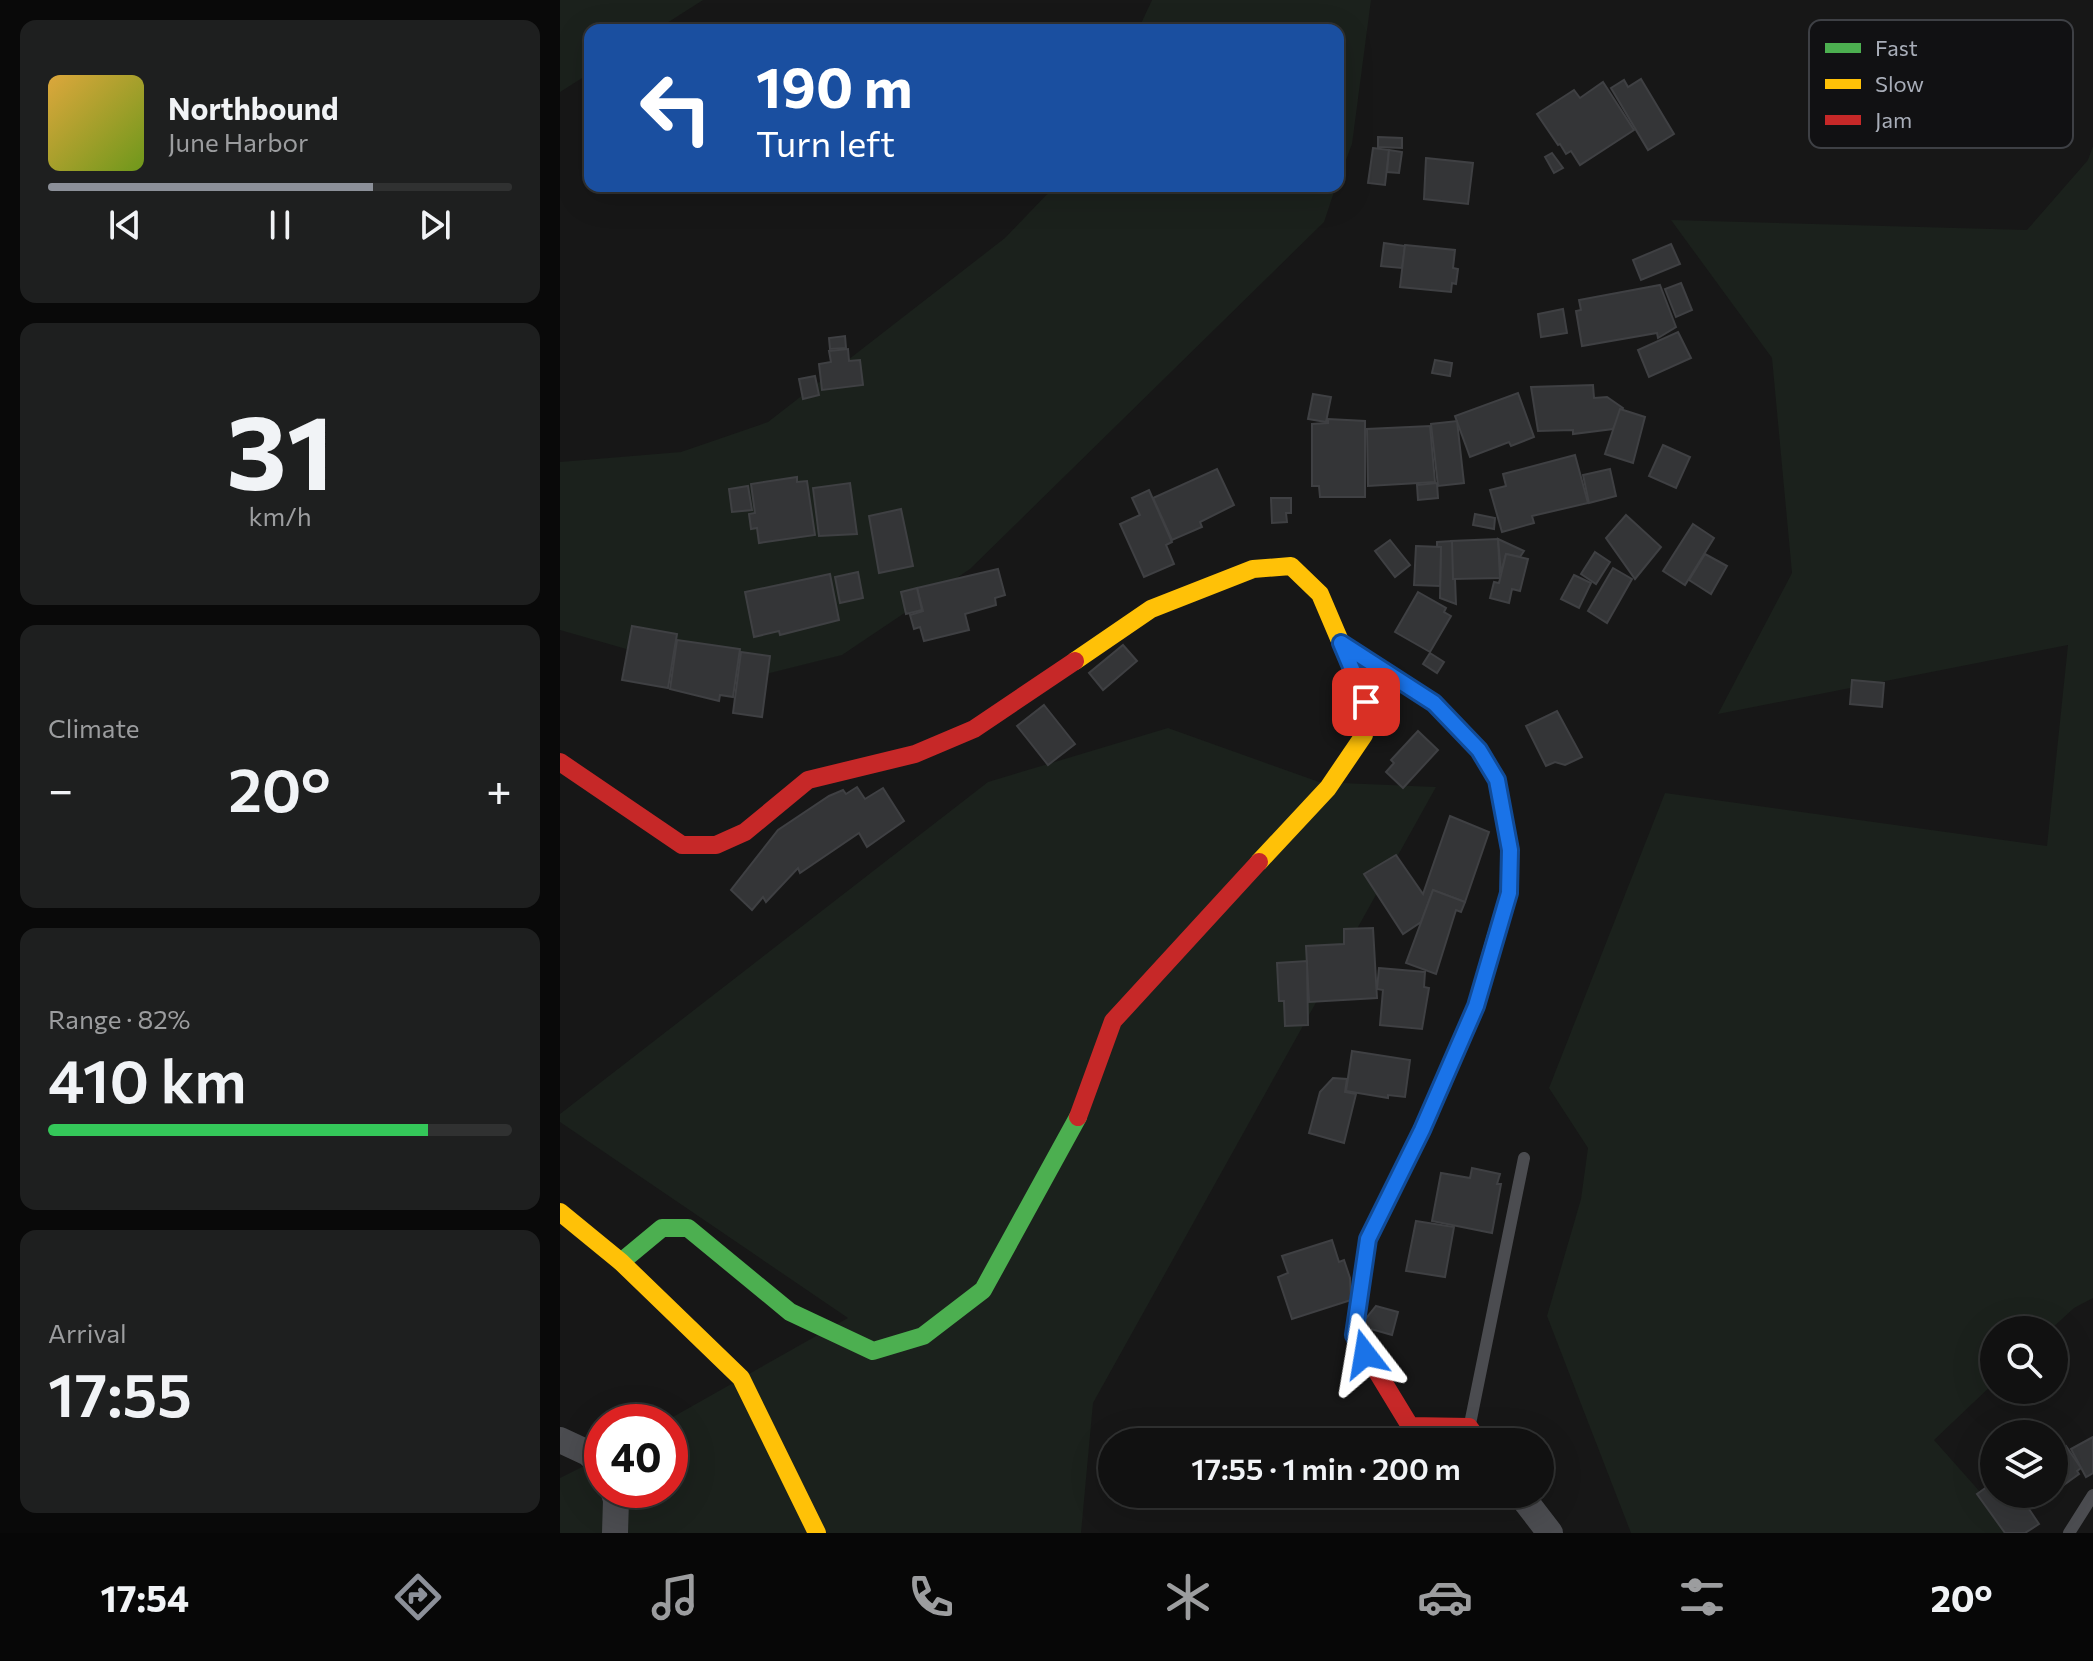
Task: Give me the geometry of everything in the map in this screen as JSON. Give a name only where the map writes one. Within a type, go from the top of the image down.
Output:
[{"type":"street","points":[[560,762],[682,845],[716,845],[745,832],[808,780],[915,754],[974,729],[1151,609],[1253,569],[1291,566],[1320,594],[1366,702],[1364,735],[1328,788],[1113,1021],[1075,1125],[983,1290],[923,1336],[873,1351],[790,1312],[688,1228],[662,1228],[621,1262]]},
{"type":"street","points":[[1341,643],[1434,703],[1479,750],[1497,780],[1510,850],[1509,893],[1476,1006],[1422,1130],[1368,1239],[1354,1335],[1410,1426],[1426,1428]]},
{"type":"street","points":[[560,1212],[621,1262],[741,1378],[817,1533]]},
{"type":"street","points":[[560,1440],[584,1451]]},
{"type":"street","points":[[615,1533],[616,1508]]},
{"type":"street","points":[[1531,1508],[1550,1533]]},
{"type":"lane","points":[[1476,1428],[1524,1158]]},
{"type":"lane","points":[[2069,1533],[2093,1495]]},
{"type":"shaded area","points":[[560,0],[703,0],[665,24],[584,24],[584,77],[560,92]]},
{"type":"shaded area","points":[[1152,0],[1371,0],[1352,144],[1344,165],[1344,24],[1141,24]]},
{"type":"shaded area","points":[[2093,146],[2093,1298],[2065,1316],[1980,1316],[1980,1396],[1934,1440],[1980,1492],[1980,1508],[1996,1508],[2026,1533],[1631,1533],[1547,1316],[1581,1199],[1588,1148],[1549,1088],[1665,793],[2047,846],[2068,645],[1718,714],[1792,573],[1772,358],[1671,220],[2027,230],[2088,160]]},
{"type":"shaded area","points":[[1049,192],[1334,192],[1324,222],[970,569],[842,655],[738,681],[560,630],[560,462],[681,452],[768,422],[1005,238]]},
{"type":"shaded area","points":[[1168,728],[1319,782],[1436,787],[1093,1403],[1081,1533],[560,1533],[560,1478],[584,1466],[584,1508],[688,1508],[688,1408],[848,1318],[560,1122],[560,1114],[988,782]]},
{"type":"building","points":[[1641,79],[1674,134],[1648,150],[1611,88],[1624,80],[1628,87]]},
{"type":"building","points":[[1603,82],[1634,130],[1580,165],[1571,151],[1566,154],[1558,145],[1537,114],[1574,90],[1580,98]]},
{"type":"building","points":[[1378,137],[1402,138],[1402,148],[1378,147]]},
{"type":"building","points":[[1373,148],[1389,150],[1385,185],[1368,183]]},
{"type":"building","points":[[1389,150],[1402,152],[1399,173],[1387,172]]},
{"type":"building","points":[[1552,153],[1563,168],[1554,173],[1545,157]]},
{"type":"building","points":[[1426,158],[1473,163],[1468,204],[1424,199]]},
{"type":"building","points":[[1384,243],[1405,246],[1402,268],[1381,266]]},
{"type":"building","points":[[1671,244],[1680,264],[1641,280],[1633,260]]},
{"type":"building","points":[[1405,245],[1455,250],[1453,268],[1458,269],[1456,284],[1452,283],[1451,292],[1400,287]]},
{"type":"building","points":[[1681,283],[1692,310],[1676,317],[1665,289]]},
{"type":"building","points":[[1660,285],[1676,327],[1658,338],[1657,333],[1582,346],[1576,311],[1581,310],[1579,300]]},
{"type":"building","points":[[1563,309],[1567,333],[1541,337],[1538,314]]},
{"type":"building","points":[[1678,332],[1691,358],[1649,377],[1638,350]]},
{"type":"building","points":[[845,336],[846,348],[830,349],[829,338]]},
{"type":"building","points":[[848,349],[849,361],[860,360],[863,385],[822,390],[819,364],[831,362],[829,351]]},
{"type":"building","points":[[1435,360],[1452,363],[1450,376],[1432,373]]},
{"type":"building","points":[[815,376],[819,395],[803,399],[799,379]]},
{"type":"building","points":[[1593,385],[1594,398],[1607,397],[1623,408],[1613,429],[1573,434],[1573,430],[1538,431],[1531,387]]},
{"type":"building","points":[[1518,393],[1534,437],[1511,446],[1509,442],[1470,457],[1455,416]]},
{"type":"building","points":[[1313,394],[1331,397],[1326,422],[1308,419]]},
{"type":"building","points":[[1620,409],[1645,417],[1633,463],[1605,454]]},
{"type":"building","points":[[1328,419],[1365,421],[1365,497],[1320,497],[1319,486],[1312,486],[1312,424],[1328,423]]},
{"type":"building","points":[[1457,421],[1464,483],[1438,486],[1431,424]]},
{"type":"building","points":[[1430,426],[1435,482],[1368,486],[1367,429]]},
{"type":"building","points":[[1663,445],[1690,457],[1676,488],[1649,476]]},
{"type":"building","points":[[1575,455],[1588,503],[1532,516],[1534,523],[1502,532],[1490,490],[1506,486],[1503,474]]},
{"type":"building","points":[[1217,469],[1234,505],[1200,522],[1202,527],[1172,540],[1153,498]]},
{"type":"building","points":[[1610,469],[1616,496],[1589,503],[1583,475]]},
{"type":"building","points":[[797,477],[797,482],[807,481],[815,535],[759,543],[757,528],[751,529],[749,514],[755,513],[751,484]]},
{"type":"building","points":[[850,483],[857,534],[819,536],[813,488]]},
{"type":"building","points":[[1437,483],[1438,498],[1418,500],[1417,485]]},
{"type":"building","points":[[748,486],[752,510],[732,512],[729,489]]},
{"type":"building","points":[[1149,490],[1172,542],[1166,545],[1174,564],[1144,577],[1120,524],[1140,515],[1132,498]]},
{"type":"building","points":[[1271,498],[1291,498],[1291,513],[1286,513],[1287,522],[1272,523]]},
{"type":"building","points":[[901,509],[913,566],[879,573],[869,516]]},
{"type":"building","points":[[1475,514],[1495,518],[1494,529],[1473,525]]},
{"type":"building","points":[[1626,515],[1661,547],[1635,579],[1606,538]]},
{"type":"building","points":[[1693,524],[1714,538],[1685,585],[1663,571]]},
{"type":"building","points":[[1498,539],[1500,578],[1453,579],[1451,541]]},
{"type":"building","points":[[1498,539],[1524,551],[1520,557],[1506,554],[1501,573]]},
{"type":"building","points":[[1390,540],[1410,565],[1395,577],[1375,551]]},
{"type":"building","points":[[1452,541],[1456,604],[1440,598],[1441,547],[1437,547],[1437,542]]},
{"type":"building","points":[[1416,546],[1441,547],[1440,586],[1414,585]]},
{"type":"building","points":[[1595,552],[1610,562],[1596,584],[1581,574]]},
{"type":"building","points":[[1506,554],[1528,559],[1520,591],[1512,589],[1509,603],[1490,598],[1494,582],[1499,583]]},
{"type":"building","points":[[1705,554],[1727,566],[1711,594],[1689,580]]},
{"type":"building","points":[[1613,568],[1632,579],[1607,623],[1588,611]]},
{"type":"building","points":[[998,569],[1005,595],[995,598],[996,605],[965,614],[969,630],[924,641],[920,627],[914,629],[910,615],[923,611],[917,588]]},
{"type":"building","points":[[858,572],[863,598],[840,603],[835,577]]},
{"type":"building","points":[[830,574],[839,620],[780,635],[779,631],[754,637],[745,592]]},
{"type":"building","points":[[1574,575],[1591,583],[1579,608],[1561,599]]},
{"type":"building","points":[[917,588],[922,610],[906,614],[901,592]]},
{"type":"building","points":[[1418,592],[1446,608],[1444,612],[1451,616],[1430,652],[1395,632]]},
{"type":"building","points":[[632,626],[677,634],[668,688],[622,680]]},
{"type":"building","points":[[677,640],[740,649],[733,697],[720,695],[719,701],[670,689]]},
{"type":"building","points":[[1123,645],[1137,661],[1103,690],[1089,673]]},
{"type":"building","points":[[741,652],[770,656],[762,717],[733,713]]},
{"type":"building","points":[[1430,653],[1444,662],[1437,673],[1423,664]]},
{"type":"building","points":[[1852,680],[1884,683],[1882,707],[1850,704]]},
{"type":"building","points":[[1044,705],[1075,744],[1048,765],[1017,726]]},
{"type":"building","points":[[1557,711],[1582,757],[1565,765],[1555,762],[1546,766],[1526,726]]},
{"type":"building","points":[[1418,731],[1438,750],[1403,788],[1386,772],[1394,763],[1391,760]]},
{"type":"building","points":[[857,787],[865,799],[883,788],[904,821],[867,847],[859,833],[800,873],[798,868],[766,902],[763,897],[752,910],[731,890],[778,830],[829,796],[843,790],[846,794]]},
{"type":"building","points":[[1450,816],[1489,832],[1465,902],[1433,890],[1421,922],[1403,934],[1364,874],[1396,855],[1423,894]]},
{"type":"building","points":[[1433,890],[1465,902],[1461,912],[1456,910],[1436,974],[1406,963]]},
{"type":"building","points":[[1373,928],[1377,998],[1309,1002],[1306,946],[1344,944],[1344,929]]},
{"type":"building","points":[[1307,961],[1308,1025],[1285,1026],[1284,1001],[1279,1001],[1277,963]]},
{"type":"building","points":[[1379,968],[1425,972],[1424,987],[1429,988],[1422,1029],[1380,1025],[1383,990],[1377,989]]},
{"type":"building","points":[[1352,1051],[1410,1060],[1405,1097],[1388,1095],[1388,1098],[1346,1091]]},
{"type":"building","points":[[1333,1078],[1347,1079],[1345,1092],[1356,1094],[1344,1143],[1309,1133],[1320,1092]]},
{"type":"building","points":[[1472,1168],[1500,1174],[1492,1233],[1432,1221],[1441,1173],[1470,1178]]},
{"type":"building","points":[[1416,1221],[1454,1227],[1445,1277],[1406,1271]]},
{"type":"building","points":[[1332,1240],[1339,1262],[1344,1260],[1350,1278],[1351,1300],[1292,1319],[1278,1277],[1288,1273],[1282,1256]]},
{"type":"building","points":[[1376,1306],[1398,1312],[1392,1335],[1360,1326]]},
{"type":"building","points":[[2093,1437],[2093,1473],[2086,1477],[2071,1449]]},
{"type":"building","points":[[2068,1449],[2081,1468],[2077,1471],[2079,1474],[2068,1482]]},
{"type":"building","points":[[1987,1508],[2030,1508],[2039,1524],[2025,1533],[2005,1533]]},
{"type":"traffic: fast","points":[[1341,643],[1434,703],[1479,750],[1497,780],[1510,850],[1509,893],[1496,936]]},
{"type":"traffic: fast","points":[[621,1262],[662,1228],[688,1228],[790,1312],[873,1351],[923,1336],[983,1290],[1078,1117]]},
{"type":"traffic: slow","points":[[1075,661],[1151,609],[1253,569],[1291,566],[1320,594],[1366,702],[1364,735],[1328,788],[1259,862]]},
{"type":"traffic: slow","points":[[1362,1347],[1354,1335],[1368,1239],[1422,1130],[1476,1006],[1496,936]]},
{"type":"traffic: slow","points":[[560,1212],[621,1262],[741,1378],[817,1533]]},
{"type":"traffic: jam","points":[[560,762],[682,845],[716,845],[745,832],[808,780],[915,754],[974,729],[1075,661]]},
{"type":"traffic: jam","points":[[1078,1117],[1113,1021],[1259,862]]},
{"type":"traffic: jam","points":[[1362,1347],[1410,1426],[1470,1428]]},
{"type":"route","points":[[1365,1354],[1354,1335],[1368,1239],[1422,1130],[1476,1006],[1509,893],[1510,850],[1497,780],[1479,750],[1434,703],[1341,643],[1366,702]]}]
